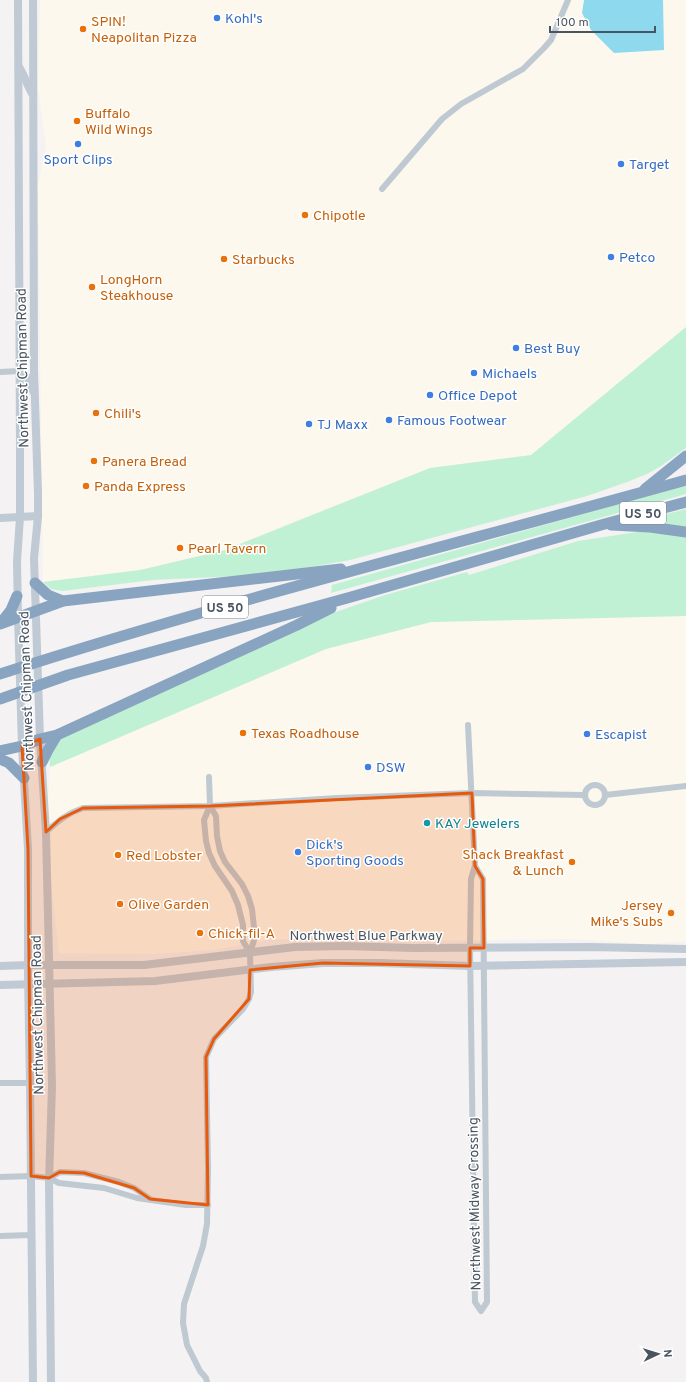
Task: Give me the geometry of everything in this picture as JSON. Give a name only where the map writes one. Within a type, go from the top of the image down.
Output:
[{"type":"highway","name":"US 50","points":[[0,674],[196,615],[640,493],[686,456]]},
{"type":"highway","points":[[640,493],[686,480]]},
{"type":"highway","name":"US 50","points":[[0,699],[68,675],[686,502]]},
{"type":"highway","points":[[600,525],[650,527],[686,532]]},
{"type":"highway","points":[[0,624],[63,601],[310,573],[383,563]]},
{"type":"highway","points":[[35,583],[48,595],[63,601]]},
{"type":"highway","points":[[0,624],[11,610],[17,596]]},
{"type":"highway","points":[[0,751],[57,735],[297,625],[351,597]]},
{"type":"highway","points":[[42,762],[57,735]]},
{"type":"highway","points":[[0,759],[9,762],[24,778]]},
{"type":"main road","name":"Northwest Chipman Road","points":[[18,0],[20,517],[17,561],[17,596],[22,746],[28,850],[28,985],[33,1382]]},
{"type":"main road","name":"Northwest Chipman Road","points":[[32,0],[35,397],[38,516],[34,558],[40,739],[46,832],[50,984],[52,1086],[49,1178],[51,1382]]},
{"type":"main road","points":[[19,66],[26,77],[26,84],[33,95]]},
{"type":"main road","points":[[20,371],[28,378],[35,397]]},
{"type":"main road","points":[[0,518],[38,516]]},
{"type":"main road","name":"Northwest Blue Parkway","points":[[0,966],[144,965],[295,947],[590,947],[686,949]]},
{"type":"main road","name":"Northwest Blue Parkway","points":[[0,985],[155,981],[323,963],[470,966],[686,962]]},
{"type":"street","points":[[382,189],[442,118],[461,104],[522,69],[544,48],[551,40],[568,0]]},
{"type":"street","points":[[0,372],[20,371]]},
{"type":"street","name":"Northwest Midway Crossing","points":[[468,726],[475,866],[471,879],[470,948],[472,1193],[475,1302],[481,1311],[487,1302],[484,948],[483,879],[475,866]]},
{"type":"street","points":[[209,777],[210,806],[204,820],[206,841],[209,853],[215,866],[232,891],[238,905],[243,925],[243,941],[250,953]]},
{"type":"street","points":[[595,784],[601,786],[605,795],[602,802],[593,805],[587,801],[585,795],[587,788],[595,784]]},
{"type":"street","points":[[605,795],[612,793],[686,786]]},
{"type":"street","points":[[46,832],[60,819],[83,808],[210,806],[337,798],[472,793],[585,795]]},
{"type":"street","points":[[207,1382],[187,1345],[183,1323],[184,1304],[207,1232],[206,1058],[214,1039],[243,1009],[250,999],[250,953],[255,937],[252,909],[248,896],[242,884],[225,862],[220,851],[217,836],[216,816],[210,806]]},
{"type":"street","points":[[0,1083],[30,1083]]},
{"type":"street","points":[[49,1178],[60,1172],[84,1173],[134,1188],[150,1199]]},
{"type":"street","points":[[0,1177],[31,1176],[49,1178],[59,1183],[104,1188],[137,1198],[186,1205],[208,1205]]},
{"type":"street","points":[[0,1236],[31,1235]]},
{"type":"highlighted area","points":[[40,739],[46,832],[60,819],[83,808],[210,806],[472,793],[475,866],[483,879],[484,948],[470,948],[470,966],[323,963],[250,970],[249,999],[214,1039],[206,1057],[208,1205],[150,1199],[134,1188],[84,1173],[60,1172],[49,1178],[31,1176],[28,849],[22,746]]},
{"type":"shaded area","points":[[40,0],[686,0],[686,327],[531,455],[430,468],[225,550],[140,570],[43,582],[38,185],[46,146],[38,88]]},
{"type":"shaded area","points":[[686,616],[686,941],[649,944],[568,939],[425,941],[340,937],[268,940],[214,950],[155,954],[59,953],[46,837],[50,767],[326,649],[431,622]]},
{"type":"green space","points":[[686,327],[686,448],[661,466],[647,474],[627,482],[587,496],[350,560],[306,568],[238,576],[153,580],[62,591],[51,589],[43,582],[140,570],[225,550],[430,468],[531,455]]},
{"type":"green space","points":[[686,485],[686,494],[331,593],[332,585]]},
{"type":"green space","points":[[686,509],[686,527],[643,522],[643,520]]},
{"type":"green space","points":[[637,532],[686,535],[686,616],[431,622],[326,649],[50,767],[49,753],[63,737],[330,614],[385,595],[467,572],[469,575],[578,541]]},
{"type":"water","points":[[584,0],[663,0],[664,50],[614,53],[591,30],[582,13]]},
{"type":"place","name":"Kohl's","points":[[217,18]]},
{"type":"place","name":"SPIN! Neapolitan Pizza","points":[[83,29]]},
{"type":"place","name":"Buffalo Wild Wings","points":[[77,121]]},
{"type":"place","name":"Sport Clips","points":[[78,144]]},
{"type":"place","name":"Target","points":[[621,164]]},
{"type":"place","name":"Chipotle","points":[[305,215]]},
{"type":"place","name":"Petco","points":[[611,257]]},
{"type":"place","name":"Starbucks","points":[[224,259]]},
{"type":"place","name":"LongHorn Steakhouse","points":[[92,287]]},
{"type":"place","name":"Best Buy","points":[[516,348]]},
{"type":"place","name":"Michaels","points":[[474,373]]},
{"type":"place","name":"Office Depot","points":[[430,395]]},
{"type":"place","name":"Chili's","points":[[96,413]]},
{"type":"place","name":"Famous Footwear","points":[[389,420]]},
{"type":"place","name":"TJ Maxx","points":[[309,424]]},
{"type":"place","name":"Panera Bread","points":[[94,461]]},
{"type":"place","name":"Panda Express","points":[[86,486]]},
{"type":"place","name":"Pearl Tavern","points":[[180,548]]},
{"type":"place","name":"Texas Roadhouse","points":[[243,733]]},
{"type":"place","name":"Escapist","points":[[587,734]]},
{"type":"place","name":"DSW","points":[[368,767]]},
{"type":"place","name":"KAY Jewelers","points":[[427,823]]},
{"type":"place","name":"Dick's Sporting Goods","points":[[298,852]]},
{"type":"place","name":"Red Lobster","points":[[118,855]]},
{"type":"place","name":"Shack Breakfast & Lunch","points":[[572,862]]},
{"type":"place","name":"Olive Garden","points":[[120,904]]},
{"type":"place","name":"Jersey Mike's Subs","points":[[671,913]]},
{"type":"place","name":"Chick-fil-A","points":[[200,933]]}]
